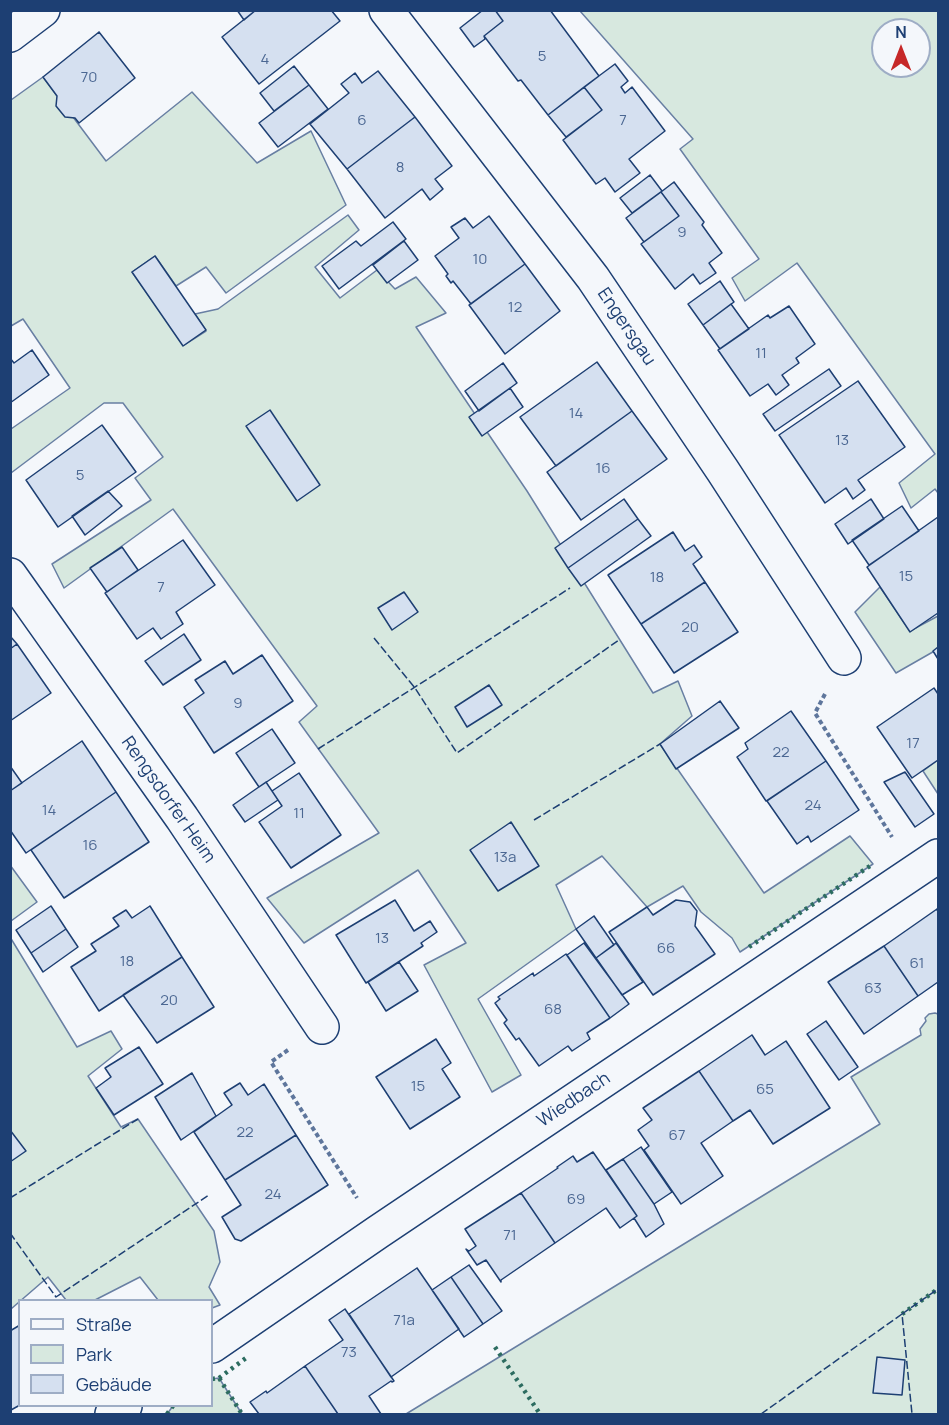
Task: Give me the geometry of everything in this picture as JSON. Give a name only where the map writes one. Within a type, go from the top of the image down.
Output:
[{"type":"street","points":[[10,35],[43,10]]},
{"type":"street","name":"Engersgau","points":[[386,10],[593,278],[723,471],[843,658]]},
{"type":"street","name":"Rengsdorfer Heim","points":[[10,575],[182,818],[322,1028]]},
{"type":"street","name":"Wiedbach","points":[[213,1345],[378,1232],[927,865]]},
{"type":"path","points":[[843,658],[816,713],[927,865]]},
{"type":"path","points":[[322,1028],[271,1062],[378,1232]]},
{"type":"green space","points":[[580,11],[938,11],[938,493],[935,489],[911,508],[899,483],[935,454],[797,263],[745,301],[732,278],[759,259],[680,149],[693,139]]},
{"type":"green space","points":[[43,77],[106,161],[192,92],[257,163],[311,131],[346,205],[226,293],[206,267],[176,286],[155,256],[132,272],[184,345],[206,331],[195,314],[218,309],[348,215],[359,230],[315,267],[340,298],[377,270],[395,289],[416,277],[446,313],[416,327],[527,491],[653,693],[678,681],[692,716],[660,744],[764,893],[850,836],[873,864],[740,952],[732,938],[701,912],[683,886],[647,907],[602,856],[556,885],[576,929],[478,999],[521,1075],[492,1092],[424,965],[466,943],[418,870],[304,943],[267,898],[379,833],[299,722],[317,706],[173,509],[64,588],[52,564],[151,500],[135,478],[163,457],[123,403],[104,403],[11,473],[11,429],[70,388],[23,319],[11,326],[11,100]]},
{"type":"green space","points":[[880,587],[910,631],[938,616],[938,649],[896,673],[855,612]]},
{"type":"green space","points":[[938,760],[938,794],[923,771]]},
{"type":"green space","points":[[10,865],[37,902],[11,921],[10,921]]},
{"type":"green space","points":[[10,937],[77,1047],[111,1031],[122,1049],[88,1076],[121,1127],[138,1119],[214,1231],[220,1262],[209,1287],[220,1305],[213,1308],[213,1299],[157,1299],[140,1277],[97,1299],[65,1299],[48,1277],[23,1299],[18,1299],[18,1303],[11,1309]]},
{"type":"green space","points":[[935,1013],[938,1014],[938,1414],[406,1414],[880,1124],[851,1077],[921,1035],[920,1029],[926,1021],[925,1018]]},
{"type":"green space","points":[[219,1378],[242,1414],[167,1414],[172,1407],[213,1407],[213,1379]]},
{"type":"building","points":[[237,10],[256,10],[244,20]]},
{"type":"building","points":[[256,10],[331,10],[340,21],[259,84],[222,37]]},
{"type":"building","points":[[483,10],[495,10],[503,21],[474,47],[460,28]]},
{"type":"building","points":[[495,10],[550,10],[599,76],[548,115],[521,80],[518,81],[484,36],[503,21]]},
{"type":"building","points":[[99,32],[135,78],[79,123],[75,118],[65,117],[56,106],[57,96],[43,77]]},
{"type":"building","points":[[615,64],[628,81],[621,87],[625,93],[632,87],[665,131],[629,159],[640,173],[615,192],[605,178],[596,184],[563,140],[602,110],[584,87]]},
{"type":"building","points":[[294,66],[309,85],[274,111],[260,93]]},
{"type":"building","points":[[378,71],[415,117],[347,169],[310,124],[349,93],[341,84],[355,73],[362,83]]},
{"type":"building","points":[[309,85],[328,109],[278,147],[259,123]]},
{"type":"building","points":[[584,87],[602,110],[566,137],[548,115]]},
{"type":"building","points":[[415,117],[452,166],[435,179],[443,189],[430,200],[422,189],[385,218],[347,169]]},
{"type":"building","points":[[650,175],[662,191],[632,213],[620,198]]},
{"type":"building","points":[[674,182],[704,222],[702,225],[722,253],[709,263],[716,273],[700,284],[693,274],[675,289],[641,244],[679,216],[661,192]]},
{"type":"building","points":[[661,192],[679,216],[644,242],[626,218]]},
{"type":"building","points":[[489,216],[525,264],[471,304],[453,281],[451,283],[446,276],[448,274],[435,256],[459,238],[451,227],[465,218],[473,228]]},
{"type":"building","points":[[393,222],[406,239],[339,289],[322,266],[356,241],[361,246]]},
{"type":"building","points":[[404,241],[418,260],[387,283],[373,265]]},
{"type":"building","points":[[155,256],[206,330],[183,346],[132,272]]},
{"type":"building","points":[[525,264],[560,311],[505,354],[469,305]]},
{"type":"building","points":[[720,281],[734,302],[703,325],[688,304]]},
{"type":"building","points":[[731,304],[749,329],[720,349],[703,325]]},
{"type":"building","points":[[789,306],[815,344],[796,358],[799,363],[782,375],[789,385],[776,395],[768,384],[750,396],[718,350],[768,315],[770,318]]},
{"type":"building","points":[[32,350],[49,375],[10,403],[10,358],[14,363]]},
{"type":"building","points":[[597,362],[632,411],[556,466],[520,417]]},
{"type":"building","points":[[503,363],[517,383],[479,411],[465,391]]},
{"type":"building","points":[[829,369],[841,386],[775,431],[763,414]]},
{"type":"building","points":[[858,381],[905,447],[858,480],[865,490],[853,499],[846,488],[825,503],[779,435]]},
{"type":"building","points":[[510,388],[523,407],[482,436],[469,417]]},
{"type":"building","points":[[270,410],[320,485],[297,501],[246,426]]},
{"type":"building","points":[[632,411],[667,459],[581,520],[547,472]]},
{"type":"building","points":[[102,425],[136,472],[58,527],[26,480]]},
{"type":"building","points":[[108,491],[122,506],[85,535],[72,516]]},
{"type":"building","points":[[624,499],[638,519],[568,568],[555,548]]},
{"type":"building","points":[[871,499],[884,519],[848,544],[835,524]]},
{"type":"building","points":[[902,506],[919,531],[869,565],[852,540]]},
{"type":"building","points":[[938,517],[938,613],[910,632],[867,567]]},
{"type":"building","points":[[638,519],[651,536],[581,586],[568,568]]},
{"type":"building","points":[[673,532],[685,551],[694,545],[702,557],[693,564],[705,582],[641,624],[608,575]]},
{"type":"building","points":[[183,540],[215,585],[176,612],[183,624],[161,639],[153,628],[137,639],[105,593]]},
{"type":"building","points":[[122,547],[138,570],[107,592],[90,568]]},
{"type":"building","points":[[705,582],[738,632],[674,673],[641,624]]},
{"type":"building","points":[[404,592],[418,612],[392,630],[378,608]]},
{"type":"building","points":[[184,634],[201,660],[163,685],[145,661]]},
{"type":"building","points":[[10,636],[17,644],[10,649]]},
{"type":"building","points":[[17,644],[51,693],[10,721],[10,649]]},
{"type":"building","points":[[938,647],[938,659],[933,651]]},
{"type":"building","points":[[262,655],[293,701],[214,753],[184,707],[204,693],[195,680],[225,661],[233,674]]},
{"type":"building","points":[[489,685],[502,705],[467,727],[455,707]]},
{"type":"building","points":[[934,688],[938,694],[938,760],[912,778],[877,727]]},
{"type":"building","points":[[720,701],[739,728],[676,769],[660,744]]},
{"type":"building","points":[[791,711],[826,761],[766,801],[737,757],[748,749],[745,743]]},
{"type":"building","points":[[272,729],[295,763],[259,787],[236,753]]},
{"type":"building","points":[[82,741],[116,792],[26,853],[10,830],[10,791]]},
{"type":"building","points":[[826,761],[859,810],[811,842],[808,836],[797,844],[767,801]]},
{"type":"building","points":[[10,766],[22,783],[10,791]]},
{"type":"building","points":[[905,772],[934,814],[915,827],[884,782]]},
{"type":"building","points":[[299,773],[341,835],[291,868],[259,822],[282,806],[272,791]]},
{"type":"building","points":[[266,782],[278,800],[245,822],[233,805]]},
{"type":"building","points":[[116,792],[149,842],[64,898],[31,850]]},
{"type":"building","points":[[511,822],[539,866],[498,891],[470,850]]},
{"type":"building","points":[[395,900],[414,931],[430,921],[437,932],[421,943],[423,946],[366,983],[336,935]]},
{"type":"building","points":[[676,900],[690,902],[697,911],[695,926],[715,954],[653,995],[609,932],[647,907],[653,915]]},
{"type":"building","points":[[51,906],[66,929],[31,953],[16,930]]},
{"type":"building","points":[[150,906],[182,957],[99,1011],[71,967],[96,951],[91,944],[119,926],[113,918],[126,910],[132,918]]},
{"type":"building","points":[[937,909],[938,982],[918,996],[884,946]]},
{"type":"building","points":[[594,916],[614,945],[596,958],[576,929]]},
{"type":"building","points":[[66,929],[78,947],[43,972],[31,953]]},
{"type":"building","points":[[584,943],[629,1004],[610,1018],[567,955]]},
{"type":"building","points":[[616,943],[643,982],[622,995],[596,958]]},
{"type":"building","points":[[884,946],[918,996],[864,1034],[828,982]]},
{"type":"building","points":[[566,954],[610,1018],[587,1033],[590,1039],[572,1051],[568,1046],[539,1066],[519,1038],[516,1040],[504,1023],[507,1020],[495,1003],[500,999],[498,997]]},
{"type":"building","points":[[182,957],[214,1007],[157,1043],[123,995]]},
{"type":"building","points":[[399,962],[418,991],[386,1011],[368,982]]},
{"type":"building","points":[[826,1021],[858,1067],[839,1080],[807,1034]]},
{"type":"building","points":[[752,1035],[765,1055],[786,1041],[830,1108],[773,1144],[750,1110],[733,1121],[699,1071]]},
{"type":"building","points":[[436,1039],[451,1063],[442,1069],[460,1097],[410,1129],[376,1077]]},
{"type":"building","points":[[139,1047],[163,1084],[114,1115],[96,1088],[111,1077],[105,1068]]},
{"type":"building","points":[[699,1071],[733,1121],[701,1143],[723,1176],[681,1204],[644,1150],[649,1146],[638,1130],[652,1120],[643,1108]]},
{"type":"building","points":[[192,1073],[216,1116],[181,1140],[155,1097]]},
{"type":"building","points":[[240,1083],[248,1095],[264,1084],[296,1135],[225,1180],[194,1132],[232,1105],[224,1093]]},
{"type":"building","points":[[10,1130],[26,1151],[10,1162]]},
{"type":"building","points":[[296,1135],[328,1185],[241,1241],[235,1239],[222,1217],[241,1205],[225,1180]]},
{"type":"building","points":[[641,1147],[672,1192],[654,1204],[623,1159]]},
{"type":"building","points":[[593,1152],[637,1216],[620,1228],[606,1208],[555,1243],[521,1193],[573,1156],[577,1162]]},
{"type":"building","points":[[623,1159],[654,1204],[664,1224],[646,1237],[634,1218],[637,1216],[606,1170]]},
{"type":"building","points":[[521,1193],[555,1243],[501,1282],[486,1260],[477,1265],[466,1249],[469,1251],[476,1246],[465,1229]]},
{"type":"building","points":[[469,1265],[502,1311],[483,1324],[451,1277]]},
{"type":"building","points":[[417,1268],[459,1329],[391,1377],[349,1314]]},
{"type":"building","points":[[451,1277],[483,1324],[464,1337],[432,1290]]},
{"type":"building","points":[[345,1309],[394,1381],[369,1396],[381,1414],[338,1414],[305,1366],[343,1340],[329,1320]]},
{"type":"building","points":[[18,1326],[18,1406],[11,1410],[10,1331]]},
{"type":"building","points":[[877,1357],[905,1360],[902,1395],[873,1393]]},
{"type":"building","points":[[305,1366],[338,1414],[259,1414],[250,1402]]},
{"type":"hedge","points":[[749,947],[873,864]]},
{"type":"hedge","points":[[902,1314],[938,1289]]},
{"type":"hedge","points":[[495,1347],[540,1414]]},
{"type":"hedge","points":[[219,1378],[246,1358]]},
{"type":"hedge","points":[[213,1379],[219,1378],[242,1414]]},
{"type":"hedge","points":[[167,1414],[172,1407]]},
{"type":"fence","points":[[318,749],[570,588]]},
{"type":"fence","points":[[374,638],[415,688],[457,753],[619,640]]},
{"type":"fence","points":[[534,820],[660,744]]},
{"type":"fence","points":[[10,1198],[138,1119]]},
{"type":"fence","points":[[10,1233],[56,1297],[209,1195]]},
{"type":"fence","points":[[902,1314],[938,1289]]},
{"type":"fence","points":[[761,1414],[902,1314],[912,1414]]}]
